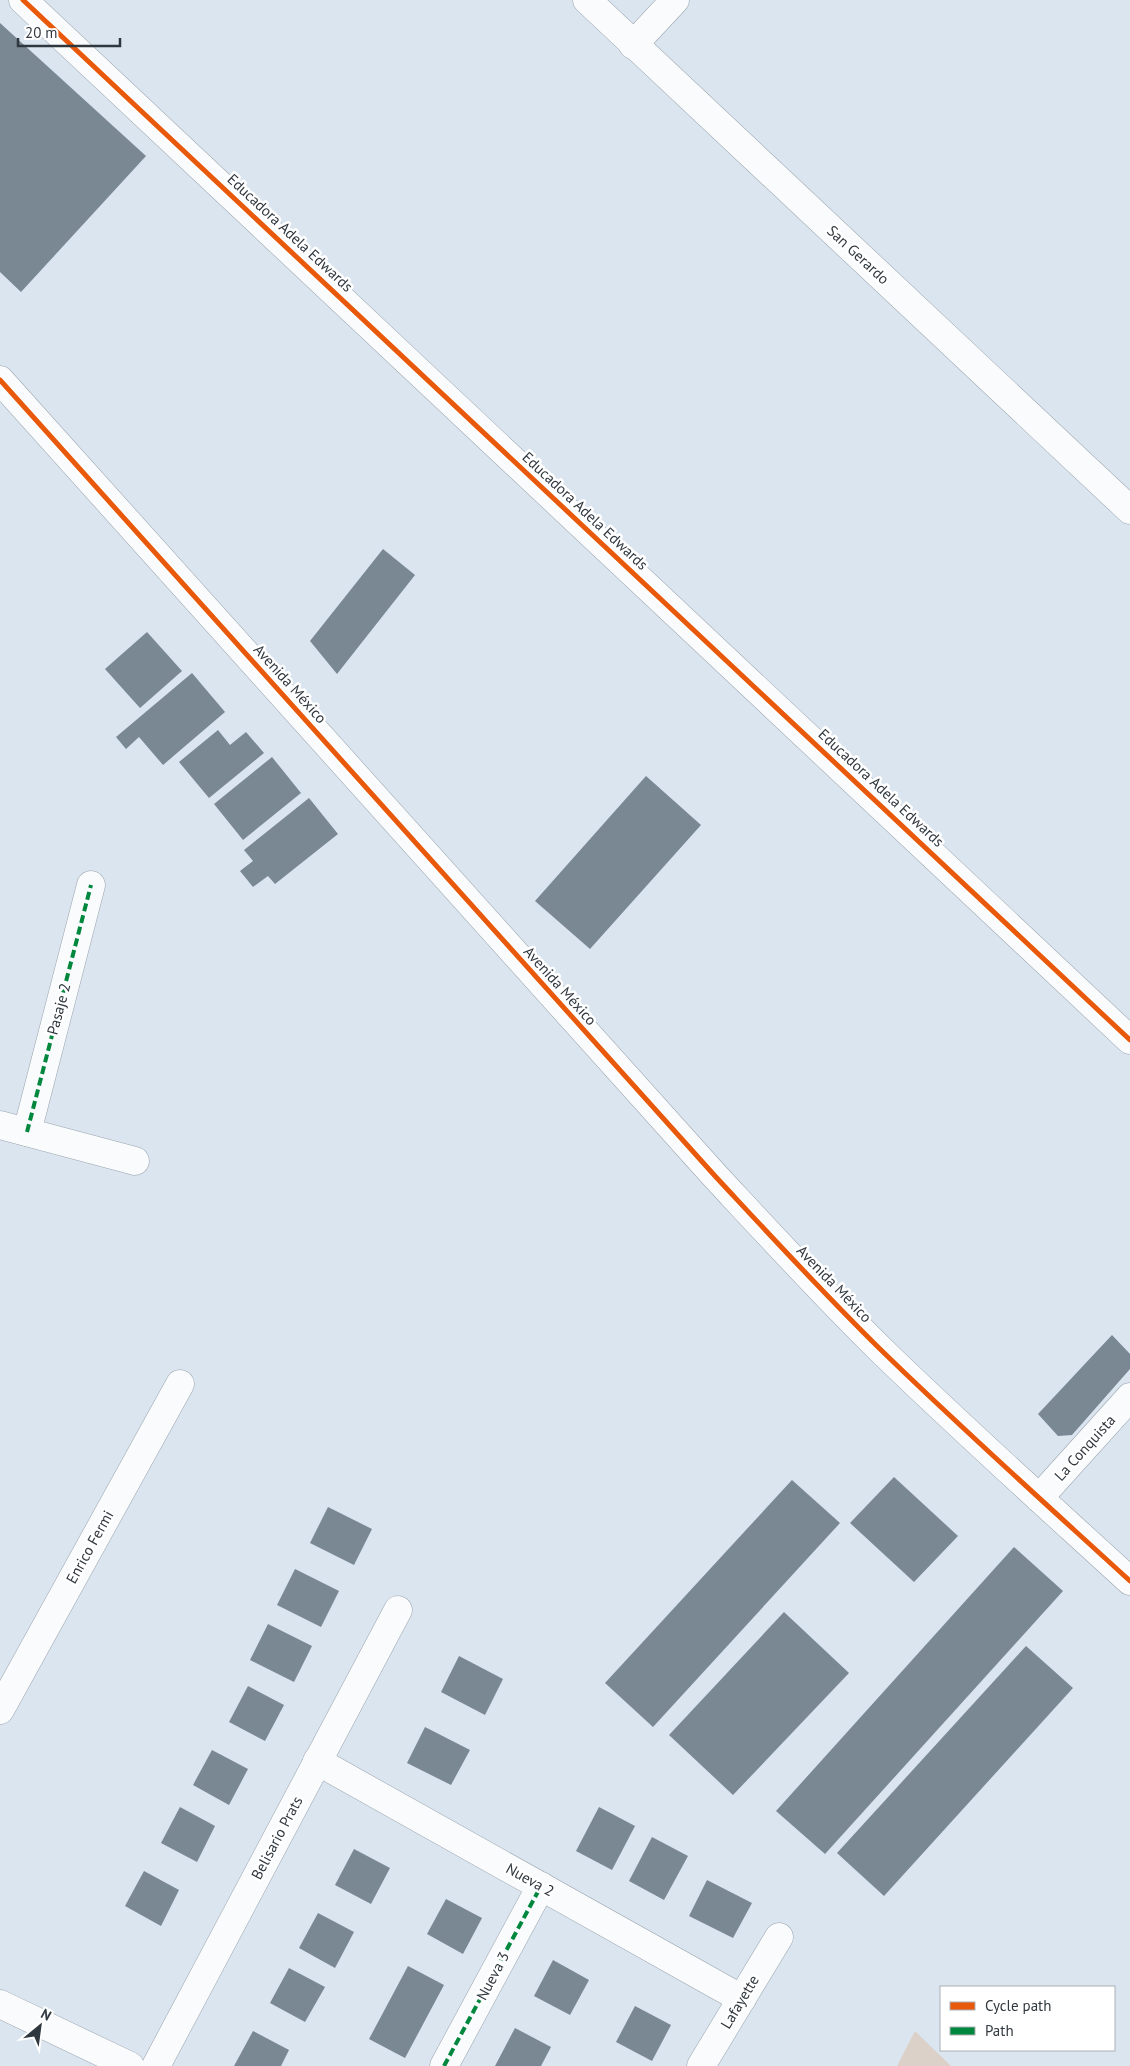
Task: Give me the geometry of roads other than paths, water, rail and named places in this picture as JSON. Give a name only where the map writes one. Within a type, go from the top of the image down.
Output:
[{"type":"street","name":"Educadora Adela Edwards","points":[[23,0],[1130,1040]]},
{"type":"street","name":"San Gerardo","points":[[587,0],[1130,510]]},
{"type":"street","points":[[633,44],[675,0]]},
{"type":"street","name":"Avenida México","points":[[0,380],[762,1227],[879,1348],[1039,1498],[1130,1580]]},
{"type":"street","name":"Pasaje 2","points":[[27,1132],[91,885]]},
{"type":"street","points":[[0,1125],[135,1161]]},
{"type":"street","name":"Enrico Fermi","points":[[0,1710],[180,1384]]},
{"type":"street","name":"La Conquista","points":[[1039,1498],[1130,1397]]},
{"type":"street","name":"Belisario Prats","points":[[156,2066],[398,1610]]},
{"type":"street","name":"Nueva 2","points":[[317,1761],[742,1999]]},
{"type":"street","name":"Nueva 3","points":[[444,2066],[541,1886]]},
{"type":"street","name":"Lafayette","points":[[701,2066],[779,1938]]},
{"type":"street","points":[[0,2004],[130,2066]]}]
